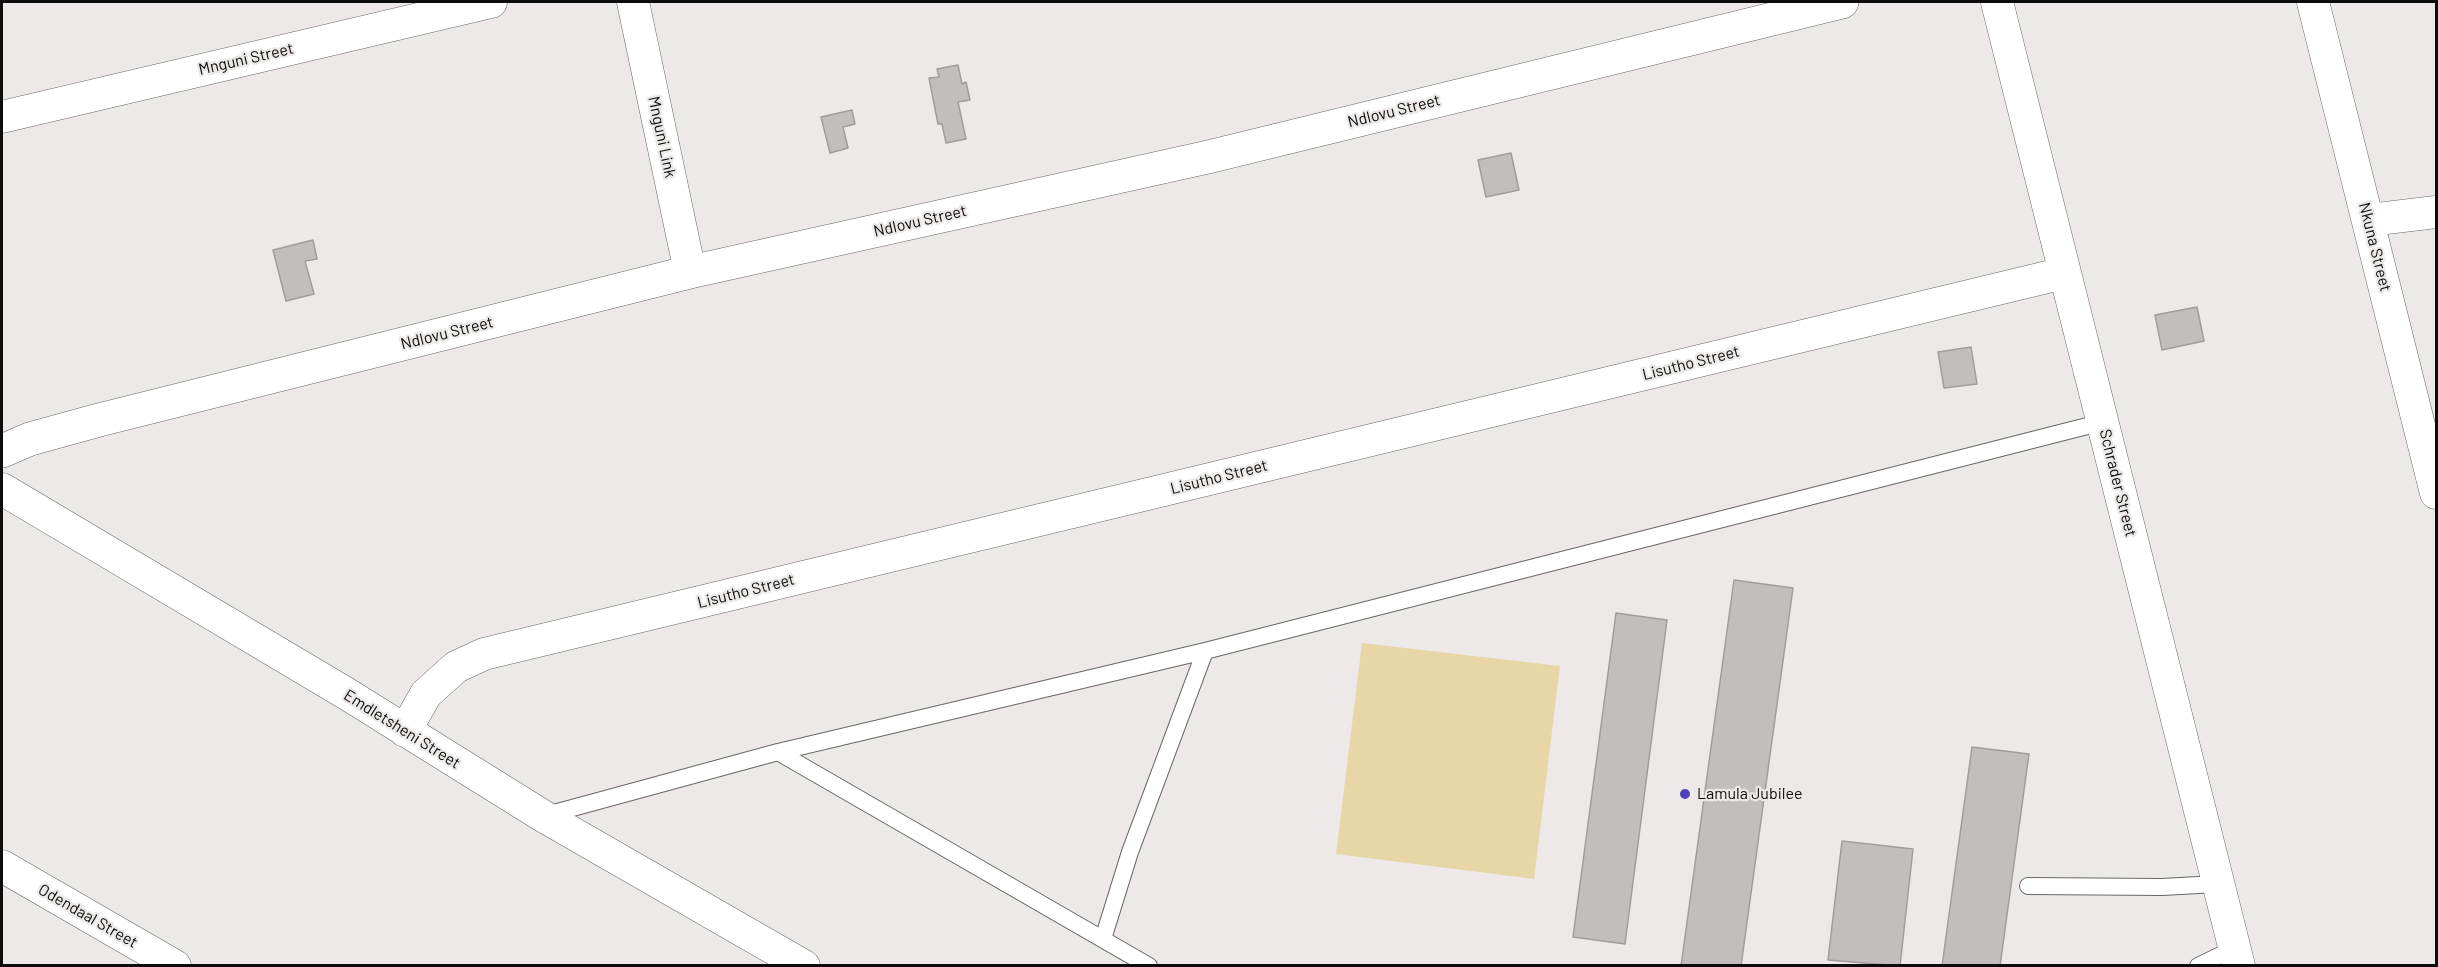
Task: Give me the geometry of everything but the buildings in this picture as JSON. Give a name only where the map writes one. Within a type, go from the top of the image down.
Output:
[{"type":"street","name":"Mnguni Street","points":[[2,117],[491,2]]},
{"type":"street","name":"Mnguni Link","points":[[633,2],[690,272]]},
{"type":"street","name":"Ndlovu Street","points":[[2,451],[30,439],[99,420],[690,272],[1208,157],[1842,2]]},
{"type":"street","name":"Schrader Street","points":[[1997,2],[2236,957]]},
{"type":"street","name":"Nkuna Street","points":[[2313,2],[2436,493]]},
{"type":"street","points":[[2369,220],[2436,212]]},
{"type":"street","name":"Lisutho Street","points":[[405,731],[426,694],[456,667],[484,654],[2064,273]]},
{"type":"street","name":"Emdletsheni Street","points":[[2,489],[543,816],[804,966]]},
{"type":"street","name":"Odendaal Street","points":[[2,866],[175,966]]},
{"type":"lane","points":[[543,816],[778,752],[1205,651],[2103,422]]},
{"type":"lane","points":[[1102,939],[1130,852],[1205,651]]},
{"type":"lane","points":[[778,752],[1149,966]]},
{"type":"lane","points":[[2028,886],[2162,887],[2217,884]]},
{"type":"lane","points":[[2198,966],[2236,957]]},
{"type":"shaded area","points":[[1362,643],[1560,666],[1534,879],[1336,854]]},
{"type":"place","name":"Lamula Jubilee","points":[[1685,794]]}]
